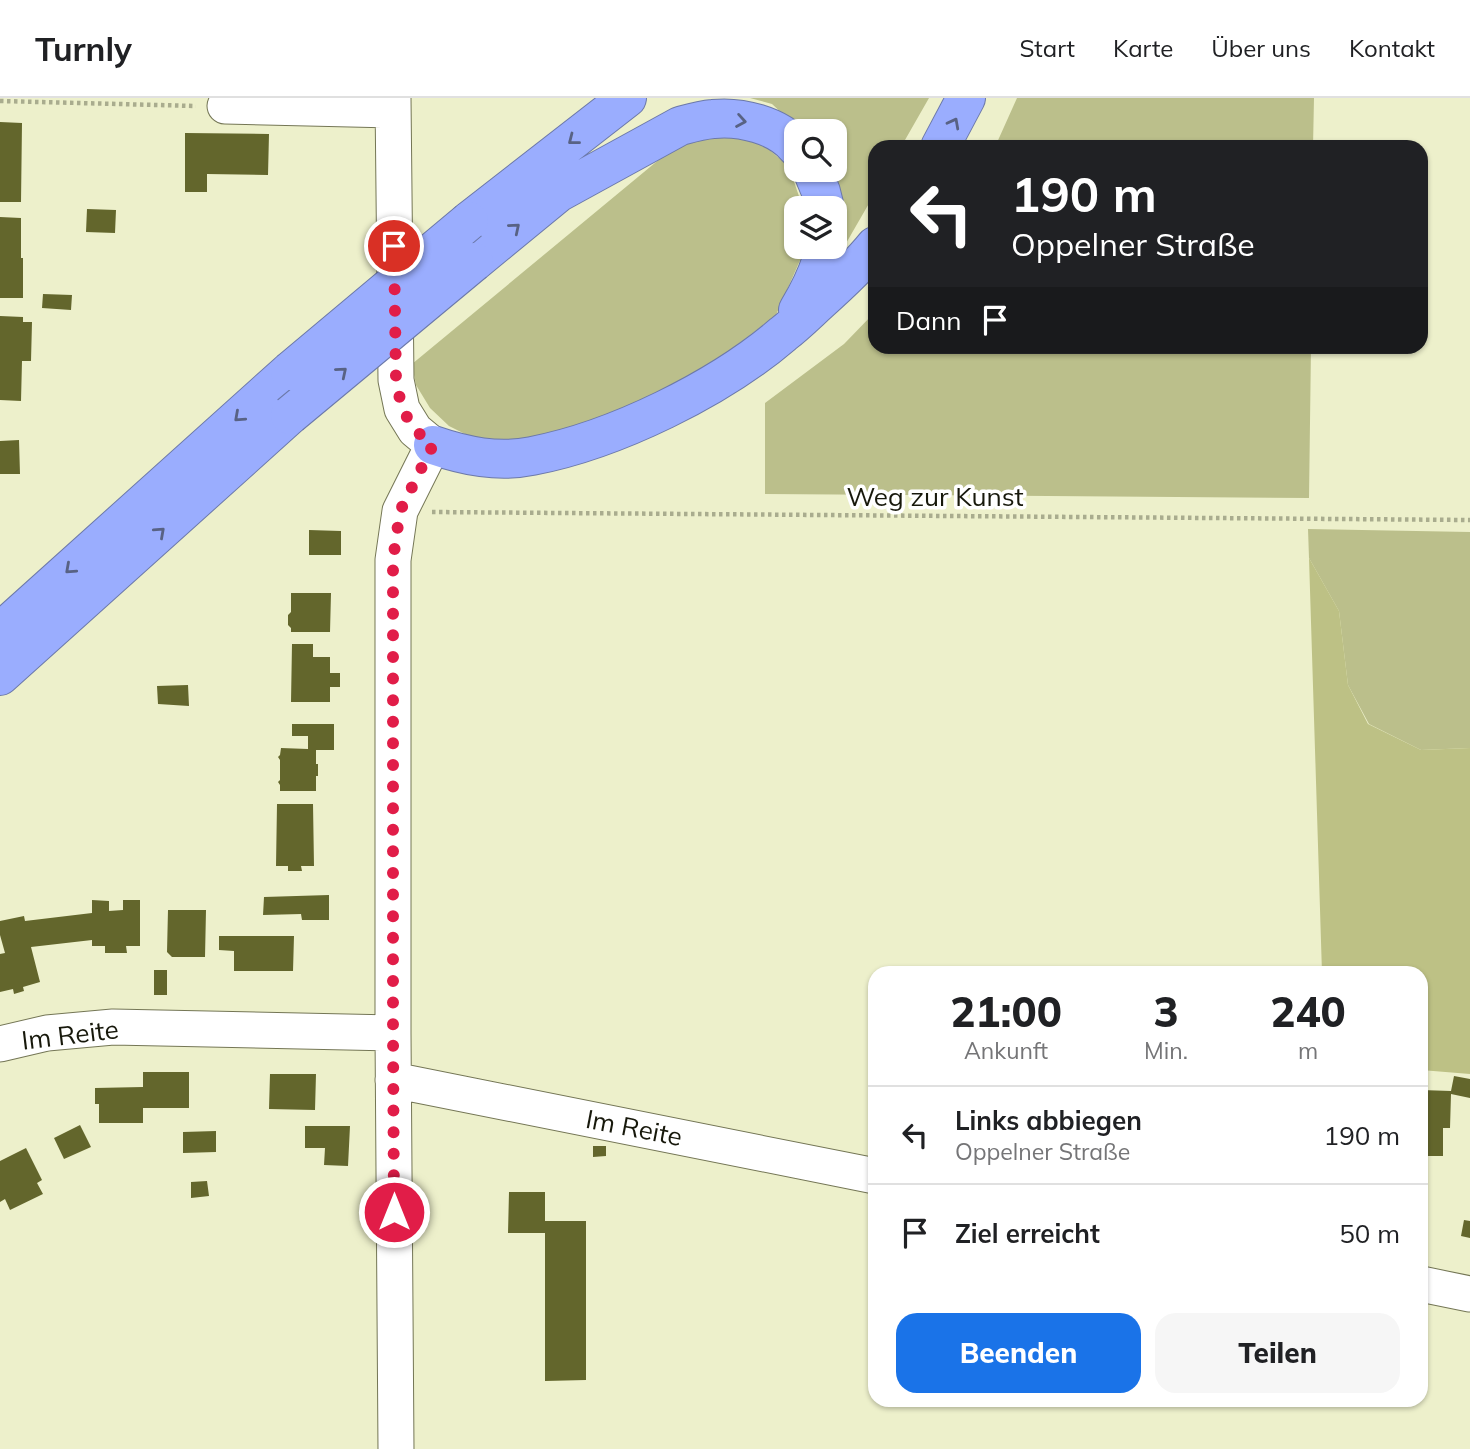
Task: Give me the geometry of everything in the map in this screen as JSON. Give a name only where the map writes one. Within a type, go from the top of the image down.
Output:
[{"type":"highway","points":[[0,632],[290,371],[469,221],[627,98]]},
{"type":"highway","points":[[0,676],[290,415],[556,194],[679,98]]},
{"type":"highway","points":[[944,140],[966,98]]},
{"type":"highway","points":[[556,194],[680,126],[697,121],[715,118],[749,121],[765,126],[784,138]]},
{"type":"highway","points":[[433,445],[480,458],[531,457],[592,440],[642,420],[691,396],[782,336],[868,253]]},
{"type":"highway","points":[[782,336],[815,281],[822,259]]},
{"type":"street","points":[[225,106],[393,104],[396,380],[402,409],[415,430],[433,445],[400,511],[393,560],[396,1449]]},
{"type":"street","name":"Im Reite","points":[[0,1044],[47,1033],[113,1027],[393,1033]]},
{"type":"street","name":"Im Reite","points":[[393,1080],[868,1174]]},
{"type":"street","points":[[1428,1285],[1470,1294]]},
{"type":"path","points":[[0,100],[225,106]]},
{"type":"path","name":"Weg zur Kunst","points":[[400,511],[1470,520]]},
{"type":"green space","points":[[750,98],[929,98],[905,140],[868,140],[868,205],[847,242],[847,196],[840,196],[834,182],[847,182],[847,119],[788,119],[772,104]]},
{"type":"green space","points":[[1017,98],[1314,98],[1313,140],[998,140]]},
{"type":"green space","points":[[715,133],[763,144],[784,163],[784,182],[794,182],[799,196],[784,196],[784,259],[801,259],[776,315],[701,373],[648,399],[549,438],[510,441],[473,438],[449,426],[430,408],[416,385],[412,364],[673,148]]},
{"type":"green space","points":[[868,319],[868,354],[1311,354],[1309,498],[765,494],[765,403],[844,344]]},
{"type":"green space","points":[[1308,529],[1470,532],[1470,748],[1421,750],[1369,724],[1348,685],[1339,611],[1309,558]]},
{"type":"green space","points":[[1309,558],[1339,611],[1348,685],[1368,724],[1421,750],[1470,748],[1470,1074],[1428,1071],[1428,966],[1322,966]]},
{"type":"building","points":[[0,122],[22,123],[21,202],[0,202]]},
{"type":"building","points":[[185,133],[269,134],[268,175],[207,174],[207,192],[185,192]]},
{"type":"building","points":[[87,209],[116,210],[115,233],[86,232]]},
{"type":"building","points":[[0,217],[21,218],[23,298],[0,298]]},
{"type":"building","points":[[43,294],[72,295],[71,310],[42,308]]},
{"type":"building","points":[[0,316],[23,317],[23,322],[32,322],[31,361],[22,361],[21,401],[0,400]]},
{"type":"building","points":[[19,440],[20,474],[0,474],[0,441]]},
{"type":"building","points":[[309,530],[341,531],[341,555],[309,555]]},
{"type":"building","points":[[291,593],[331,593],[330,632],[291,632],[288,615],[291,612]]},
{"type":"building","points":[[292,644],[313,644],[313,657],[330,657],[330,673],[340,673],[340,687],[330,687],[330,702],[291,702]]},
{"type":"building","points":[[188,685],[189,706],[158,704],[157,686]]},
{"type":"building","points":[[292,724],[334,724],[334,750],[316,750],[316,791],[280,791],[278,757],[281,748],[308,749],[308,736],[292,736]]},
{"type":"building","points":[[277,804],[313,804],[314,866],[301,866],[302,871],[288,871],[288,866],[276,866]]},
{"type":"building","points":[[329,895],[329,920],[302,920],[301,914],[263,915],[264,897]]},
{"type":"building","points":[[92,900],[109,901],[109,911],[123,910],[123,900],[140,900],[140,946],[126,946],[127,953],[105,953],[105,946],[92,946],[92,940],[31,947],[40,982],[23,987],[24,991],[14,994],[13,989],[0,992],[0,954],[5,953],[0,935],[0,921],[24,916],[25,921],[92,913]]},
{"type":"building","points":[[168,910],[206,910],[205,957],[172,957],[167,952]]},
{"type":"building","points":[[219,936],[294,936],[293,971],[234,971],[234,951],[219,950]]},
{"type":"building","points":[[154,970],[167,970],[167,995],[154,995]]},
{"type":"building","points":[[143,1072],[189,1072],[189,1108],[143,1108],[143,1123],[99,1123],[99,1104],[95,1104],[95,1088],[143,1087]]},
{"type":"building","points":[[270,1074],[316,1074],[315,1110],[269,1109]]},
{"type":"building","points":[[1454,1076],[1470,1079],[1470,1098],[1451,1094],[1450,1128],[1443,1128],[1443,1156],[1428,1156],[1428,1090],[1451,1091]]},
{"type":"building","points":[[80,1125],[91,1147],[64,1159],[54,1138]]},
{"type":"building","points":[[305,1126],[350,1126],[348,1166],[324,1165],[325,1148],[305,1148]]},
{"type":"building","points":[[216,1131],[216,1152],[183,1153],[183,1132]]},
{"type":"building","points":[[593,1146],[606,1146],[606,1156],[593,1157]]},
{"type":"building","points":[[26,1148],[42,1180],[37,1183],[43,1194],[10,1210],[5,1199],[0,1202],[0,1161]]},
{"type":"building","points":[[207,1181],[209,1196],[191,1198],[191,1182]]},
{"type":"building","points":[[509,1192],[545,1192],[545,1221],[586,1221],[586,1380],[545,1381],[545,1233],[508,1233]]},
{"type":"building","points":[[1464,1220],[1470,1221],[1470,1238],[1461,1236]]},
{"type":"route","points":[[394,246],[396,380],[402,409],[415,430],[433,445],[400,511],[393,560],[394,1212]]}]
